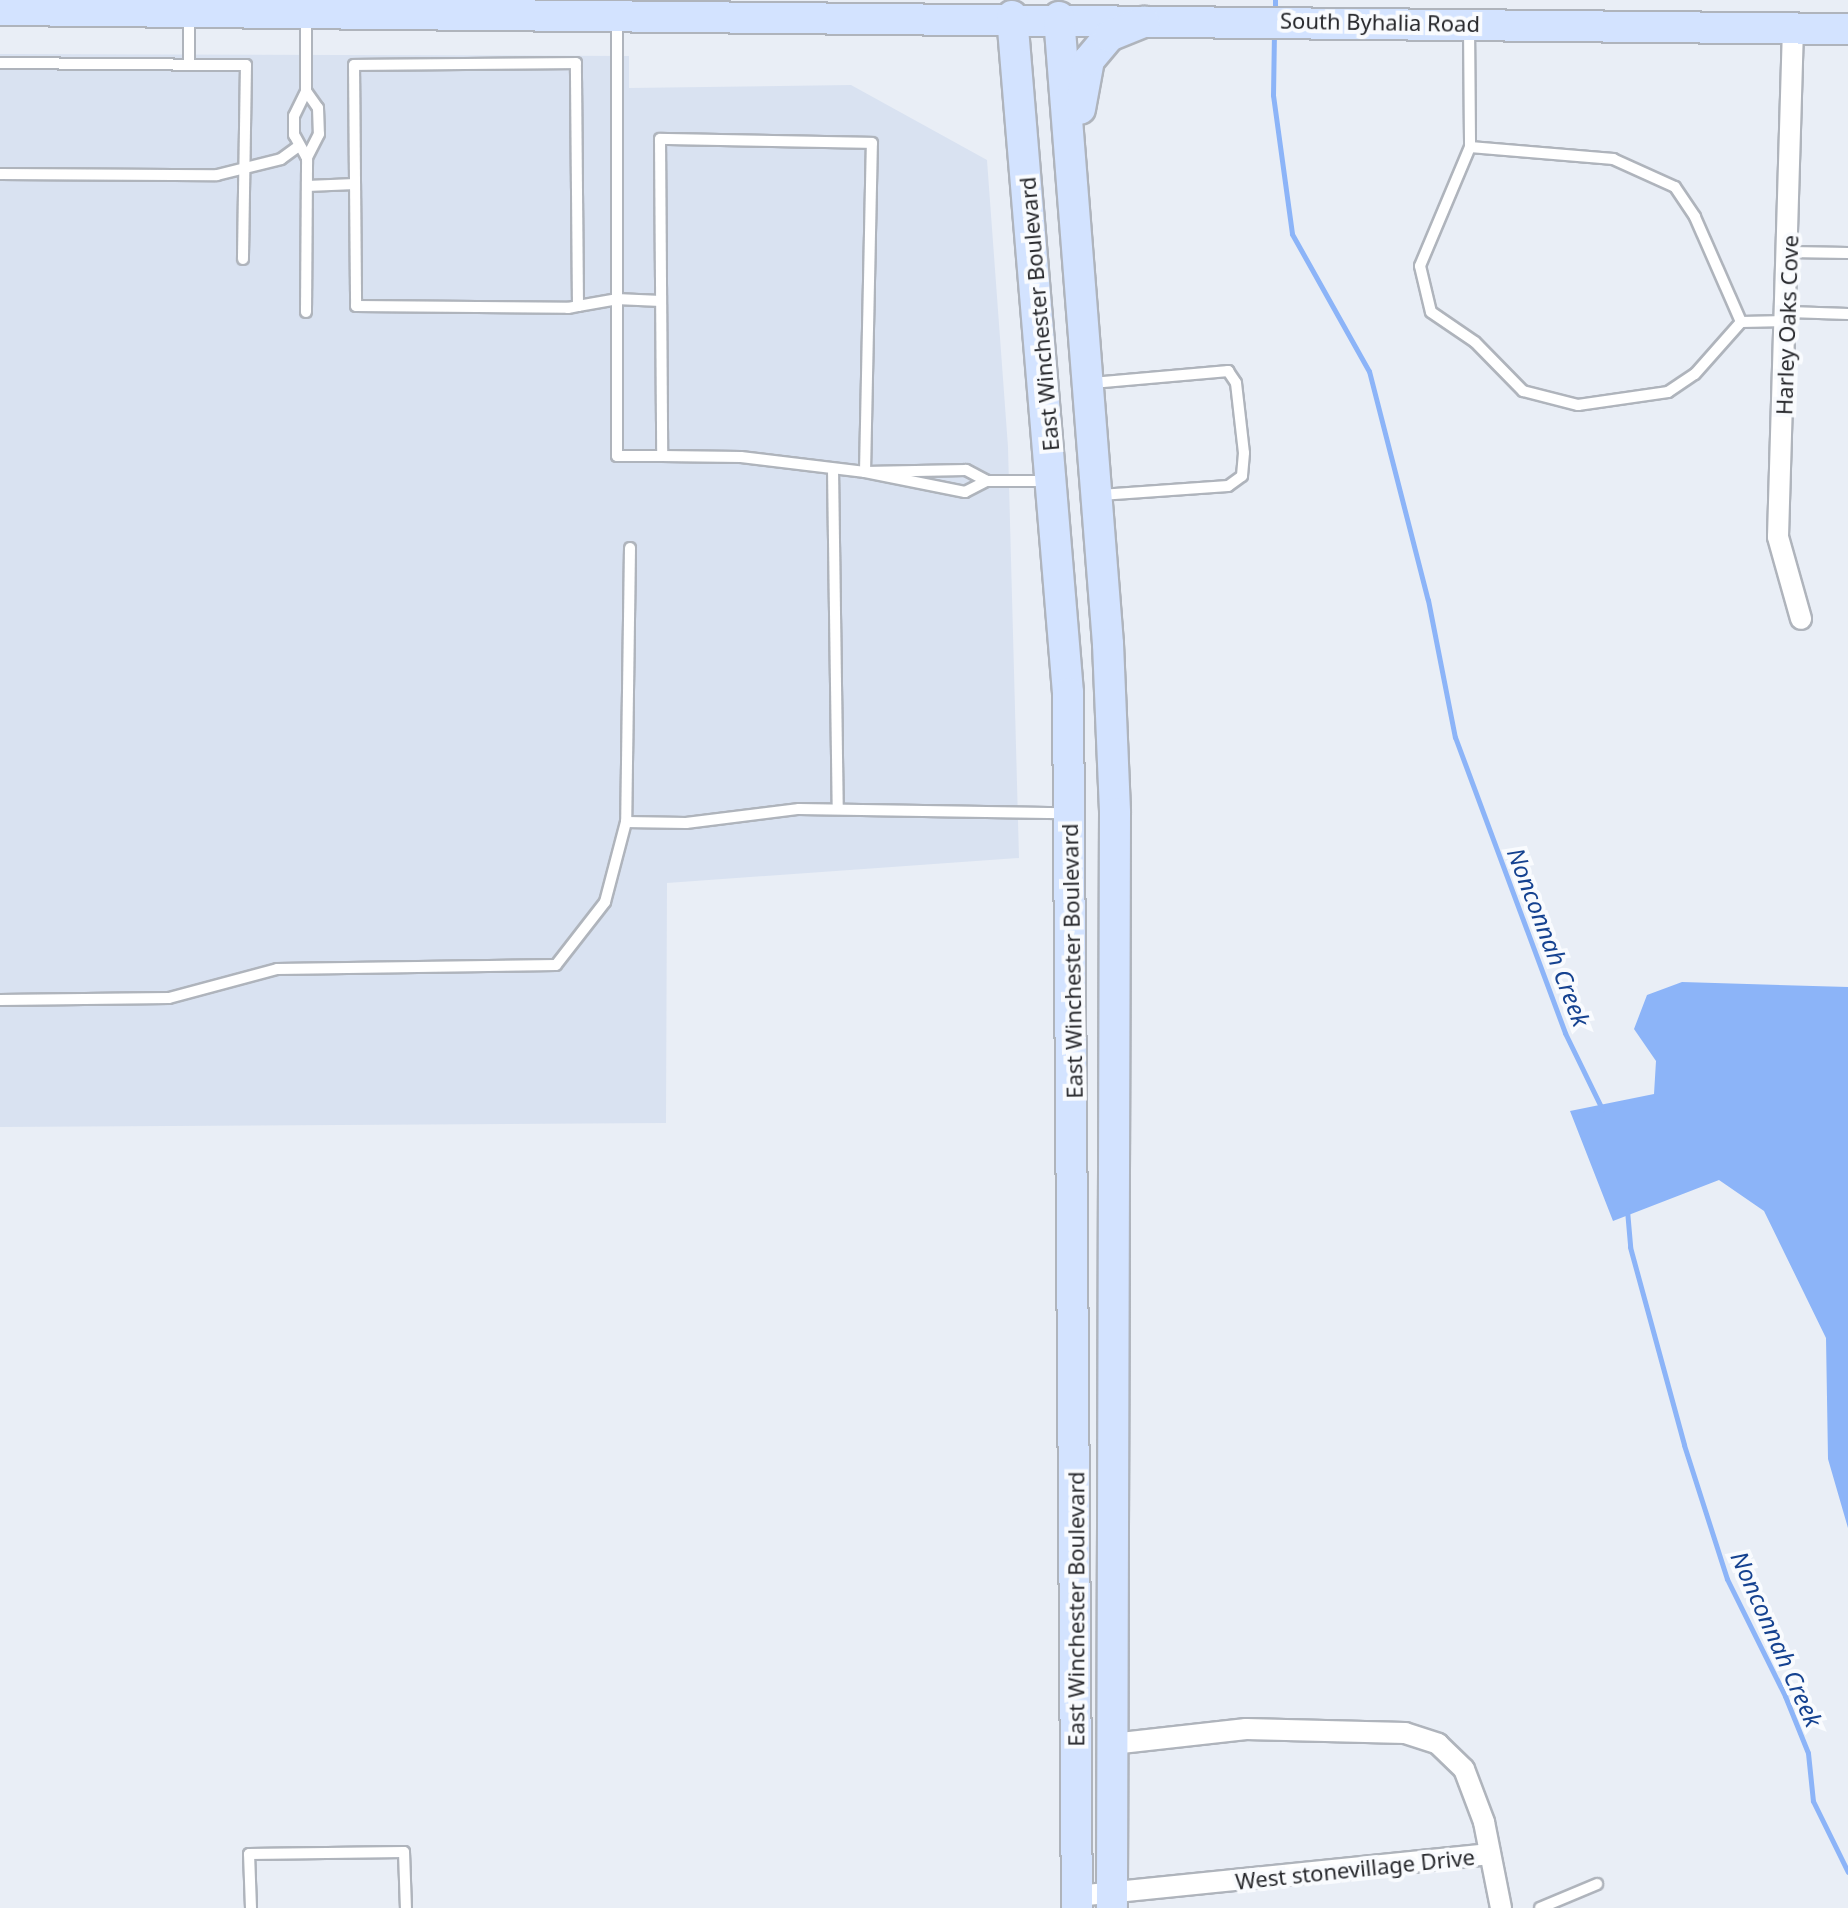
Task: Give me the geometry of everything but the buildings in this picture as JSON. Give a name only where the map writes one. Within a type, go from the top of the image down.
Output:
[{"type":"main road","name":"South Byhalia Road","points":[[0,10],[34,5],[189,11],[306,6],[530,6],[617,13],[1051,6],[1154,19],[1848,29]]},
{"type":"main road","name":"East Winchester Boulevard","points":[[1051,6],[1086,334],[1115,813],[1112,1902]]},
{"type":"main road","points":[[1012,8],[1026,19],[1047,45],[1064,239],[1086,334]]},
{"type":"main road","name":"East Winchester Boulevard","points":[[1012,8],[1052,481],[1070,814],[1077,1902]]},
{"type":"main road","points":[[1086,334],[1092,319],[1079,91],[1089,60],[1109,36],[1154,19]]},
{"type":"main road","points":[[1052,481],[1098,496]]},
{"type":"street","name":"Harley Oaks Cove","points":[[1793,28],[1789,316],[1778,537],[1801,619]]},
{"type":"street","points":[[1112,1744],[1246,1729],[1405,1733],[1438,1744],[1464,1769],[1490,1854],[1501,1908]]},
{"type":"street","name":"West stonevillage Drive","points":[[1077,1902],[1112,1902],[1490,1854]]},
{"type":"lane","points":[[306,6],[306,91],[294,116],[299,146],[307,158]]},
{"type":"lane","points":[[189,11],[189,64]]},
{"type":"lane","points":[[617,13],[617,456],[662,456],[865,472],[965,492],[987,481],[1052,481]]},
{"type":"lane","points":[[1469,23],[1470,147],[1420,266],[1421,288],[1431,312],[1475,342],[1523,391],[1578,405],[1668,392],[1695,374],[1741,322],[1789,316],[1848,314]]},
{"type":"lane","points":[[0,63],[246,65],[243,259]]},
{"type":"lane","points":[[578,306],[576,63],[354,65],[356,306],[578,306],[616,299],[661,301]]},
{"type":"lane","points":[[306,91],[318,108],[319,134],[307,158],[306,312]]},
{"type":"lane","points":[[662,456],[660,139],[872,143],[865,472]]},
{"type":"lane","points":[[0,174],[217,175],[281,159],[299,146]]},
{"type":"lane","points":[[1470,147],[1613,159],[1675,187],[1741,322]]},
{"type":"lane","points":[[307,186],[355,184]]},
{"type":"lane","points":[[1790,252],[1848,253]]},
{"type":"lane","points":[[1089,384],[1228,371],[1236,383],[1244,453],[1242,476],[1228,486],[1098,496]]},
{"type":"lane","points":[[833,469],[838,809]]},
{"type":"lane","points":[[865,472],[966,470],[987,481]]},
{"type":"lane","points":[[0,1000],[169,998],[277,969],[556,965],[605,902],[626,822],[630,548]]},
{"type":"lane","points":[[626,822],[686,823],[838,809],[1070,814]]},
{"type":"lane","points":[[251,1908],[249,1854],[404,1852],[406,1908]]},
{"type":"lane","points":[[1540,1908],[1597,1884]]},
{"type":"shaded area","points":[[0,54],[629,56],[629,88],[851,85],[987,160],[1008,447],[1019,858],[667,883],[666,1123],[0,1127]]},
{"type":"water","points":[[1682,982],[1848,987],[1848,1528],[1828,1459],[1826,1338],[1764,1211],[1719,1180],[1613,1221],[1570,1111],[1654,1094],[1656,1061],[1634,1029],[1647,995]]},
{"type":"waterway","name":"Nonconnah Creek","points":[[1275,0],[1275,14]]},
{"type":"waterway","name":"Nonconnah Creek","points":[[1274,32],[1273,95],[1292,234],[1369,371],[1428,600],[1455,737],[1565,1033],[1602,1109]]},
{"type":"waterway","name":"Nonconnah Creek","points":[[1627,1210],[1630,1247],[1684,1445],[1727,1579],[1785,1696],[1808,1753],[1813,1801],[1848,1872]]}]
